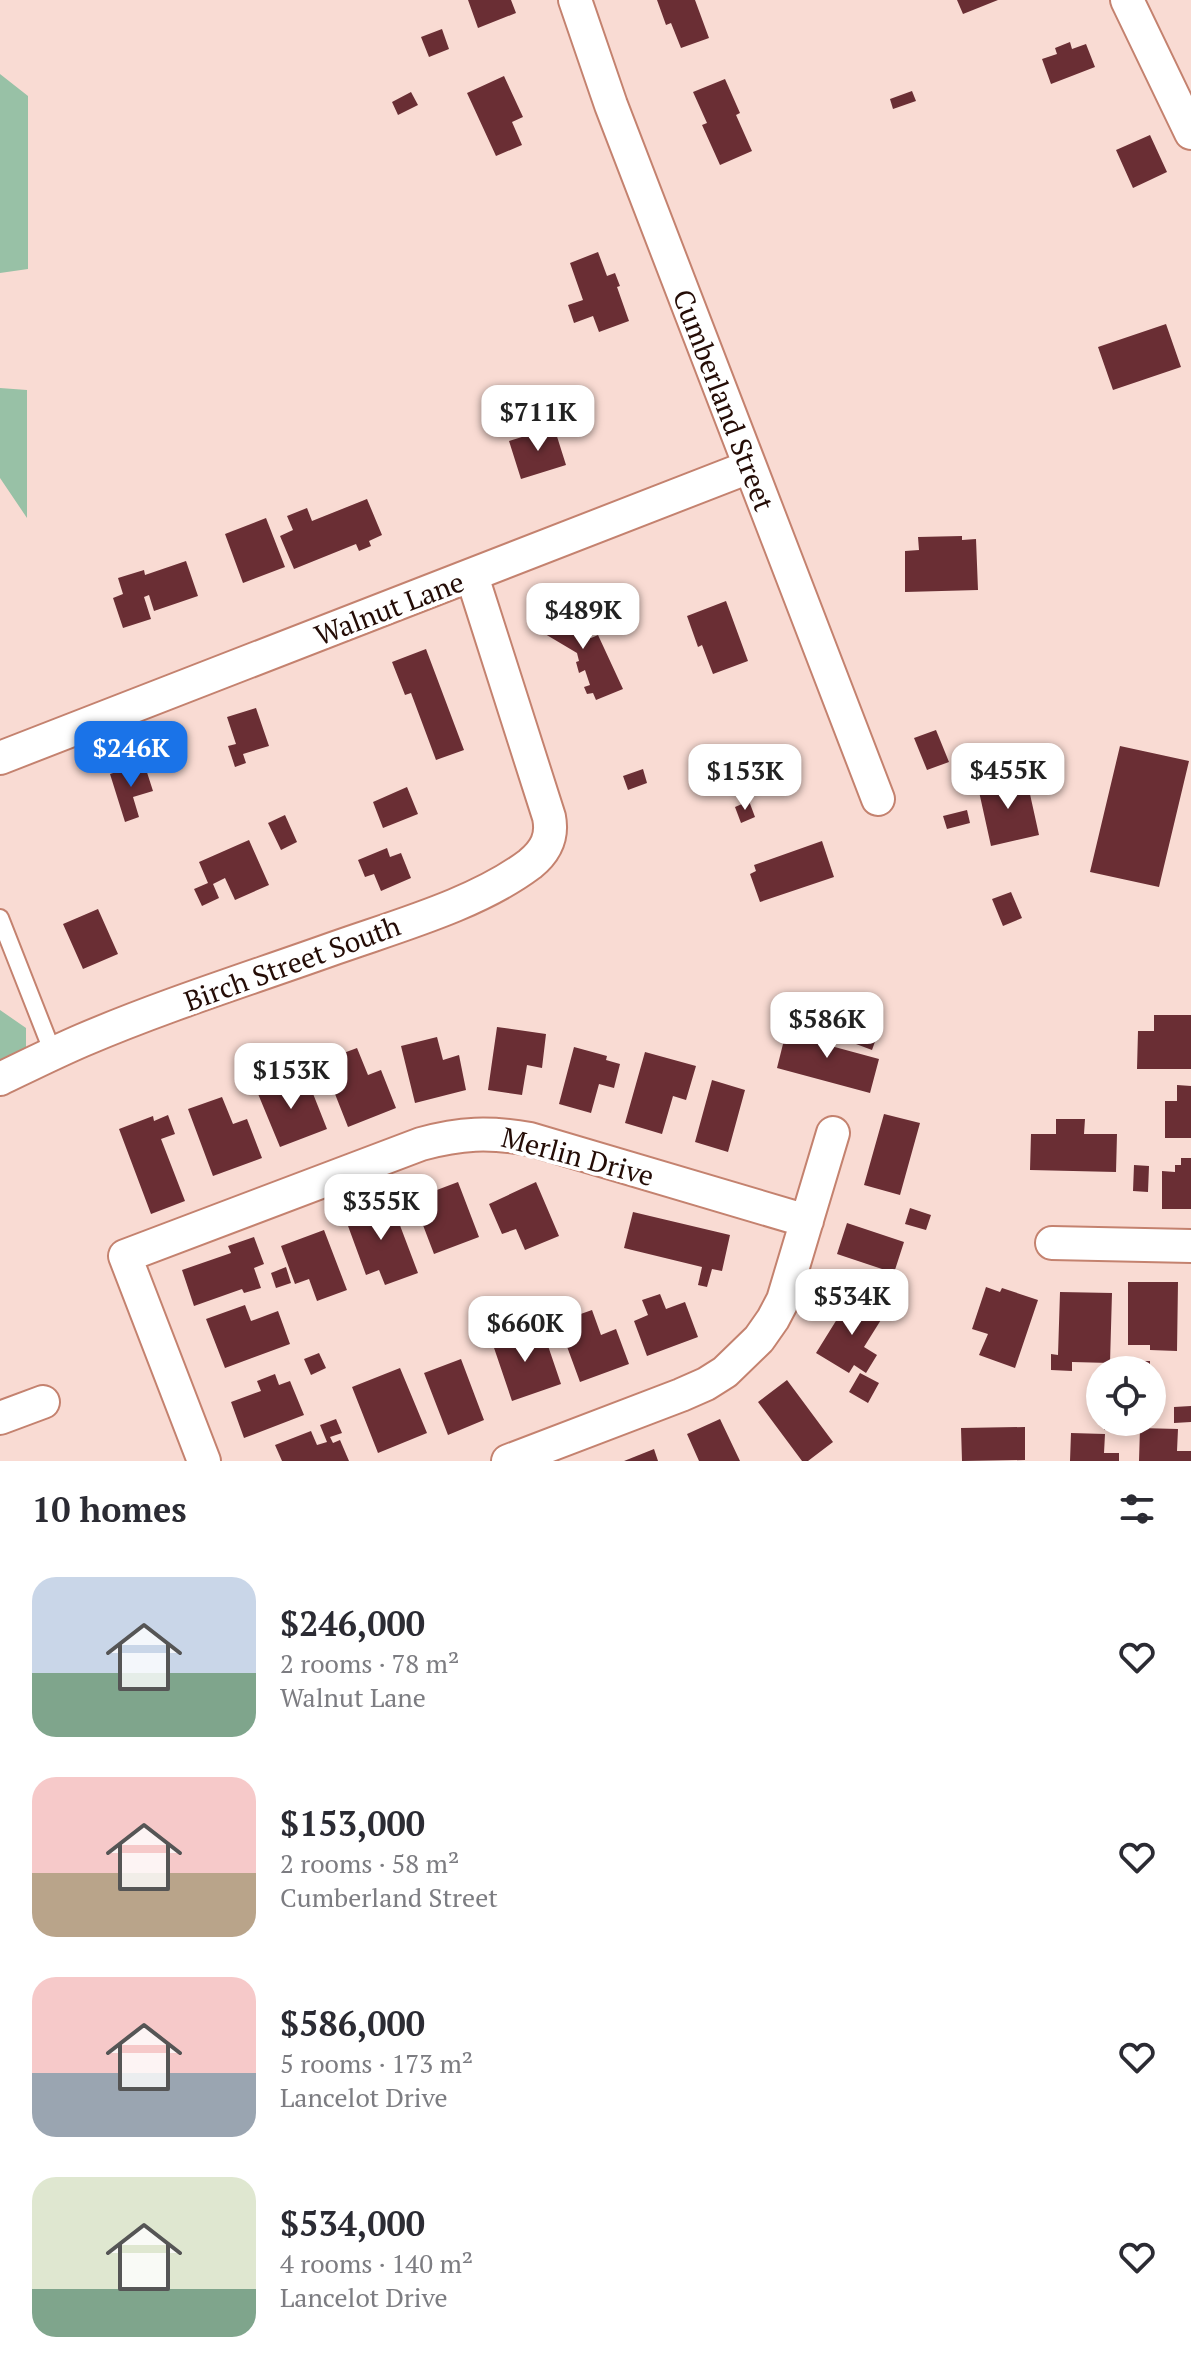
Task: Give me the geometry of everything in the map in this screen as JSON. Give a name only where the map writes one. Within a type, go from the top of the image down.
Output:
[{"type":"street","name":"Cumberland Street","points":[[575,0],[611,105],[878,799]]},
{"type":"street","points":[[1127,0],[1191,133]]},
{"type":"street","name":"Walnut Lane","points":[[14,753],[749,467]]},
{"type":"street","name":"Birch Street South","points":[[27,1066],[120,1025],[442,910],[529,865],[548,844],[551,830],[549,817],[472,576]]},
{"type":"street","name":"Merlin Drive","points":[[204,1461],[125,1256],[421,1144],[473,1133],[530,1139],[807,1221]]},
{"type":"street","points":[[508,1461],[681,1395],[725,1372],[759,1339],[773,1319],[792,1276],[833,1133]]},
{"type":"street","points":[[1052,1243],[1191,1246]]},
{"type":"street","points":[[0,1418],[43,1402]]},
{"type":"lane","points":[[0,918],[27,1066]]},
{"type":"green space","points":[[0,74],[28,96],[28,269],[0,273]]},
{"type":"green space","points":[[0,388],[27,390],[27,518],[0,478]]},
{"type":"green space","points":[[0,1010],[26,1028],[26,1069],[0,1084]]},
{"type":"building","points":[[468,0],[511,0],[516,13],[478,28]]},
{"type":"building","points":[[657,0],[695,0],[709,38],[681,48],[671,23],[666,25]]},
{"type":"building","points":[[957,0],[998,0],[963,14]]},
{"type":"building","points":[[442,29],[449,49],[429,57],[421,37]]},
{"type":"building","points":[[1070,42],[1072,49],[1086,44],[1095,67],[1051,84],[1042,59],[1057,54],[1055,48]]},
{"type":"building","points":[[504,76],[523,117],[512,122],[522,145],[496,156],[467,93]]},
{"type":"building","points":[[725,79],[752,151],[720,165],[702,125],[707,123],[693,92]]},
{"type":"building","points":[[912,91],[916,101],[893,109],[890,99]]},
{"type":"building","points":[[411,92],[418,105],[398,115],[392,102]]},
{"type":"building","points":[[1150,135],[1167,172],[1133,188],[1116,150]]},
{"type":"building","points":[[598,252],[607,276],[615,273],[629,321],[599,332],[593,316],[574,323],[568,305],[583,300],[570,263]]},
{"type":"building","points":[[1166,324],[1181,367],[1113,390],[1098,347]]},
{"type":"building","points":[[554,427],[566,465],[521,479],[509,441]]},
{"type":"building","points":[[367,499],[382,535],[369,541],[371,546],[359,551],[356,544],[294,569],[280,536],[293,530],[287,516],[307,508],[312,521]]},
{"type":"building","points":[[266,518],[285,567],[243,583],[225,534]]},
{"type":"building","points":[[962,536],[962,540],[976,539],[978,590],[905,592],[905,551],[919,550],[918,537]]},
{"type":"building","points":[[186,561],[198,596],[154,611],[149,595],[144,597],[151,619],[123,628],[113,598],[123,594],[118,578],[144,570],[145,575]]},
{"type":"building","points":[[726,601],[748,661],[713,674],[702,645],[698,647],[687,616]]},
{"type":"building","points":[[553,604],[589,622],[584,631],[591,638],[598,635],[623,689],[596,700],[593,693],[587,694],[584,687],[590,685],[585,670],[579,673],[577,653],[540,631]]},
{"type":"building","points":[[426,649],[464,750],[436,760],[411,693],[405,695],[392,662]]},
{"type":"building","points":[[256,708],[269,746],[243,754],[246,763],[235,767],[228,746],[236,744],[227,717]]},
{"type":"building","points":[[936,730],[949,762],[927,770],[914,738]]},
{"type":"building","points":[[1120,746],[1189,761],[1159,887],[1090,872]]},
{"type":"building","points":[[144,763],[153,791],[133,797],[139,817],[125,822],[110,774]]},
{"type":"building","points":[[643,769],[647,783],[628,790],[623,776]]},
{"type":"building","points":[[1026,776],[1039,835],[991,846],[978,787]]},
{"type":"building","points":[[407,787],[418,814],[383,828],[373,802]]},
{"type":"building","points":[[749,801],[755,817],[741,823],[735,807]]},
{"type":"building","points":[[967,810],[970,823],[947,829],[943,816]]},
{"type":"building","points":[[285,815],[297,842],[281,850],[268,823]]},
{"type":"building","points":[[249,840],[269,885],[235,900],[225,878],[213,884],[219,898],[202,906],[194,889],[208,883],[199,862]]},
{"type":"building","points":[[822,841],[834,877],[760,902],[750,874],[756,871],[754,865]]},
{"type":"building","points":[[387,848],[390,857],[401,853],[411,878],[381,891],[374,874],[365,877],[358,860]]},
{"type":"building","points":[[1011,892],[1022,918],[1003,926],[992,899]]},
{"type":"building","points":[[98,909],[118,954],[83,969],[63,924]]},
{"type":"building","points":[[1154,1015],[1191,1015],[1191,1069],[1137,1069],[1138,1031],[1154,1031]]},
{"type":"building","points":[[814,1024],[835,1030],[831,1046],[879,1059],[870,1093],[777,1068],[786,1032],[809,1038]]},
{"type":"building","points":[[497,1027],[546,1034],[542,1068],[527,1065],[522,1095],[488,1090]]},
{"type":"building","points":[[860,1031],[877,1036],[872,1050],[856,1044]]},
{"type":"building","points":[[437,1037],[443,1060],[459,1055],[466,1090],[415,1103],[401,1046]]},
{"type":"building","points":[[574,1047],[607,1056],[606,1060],[620,1064],[614,1088],[599,1084],[591,1113],[559,1104]]},
{"type":"building","points":[[357,1048],[368,1075],[381,1070],[396,1108],[348,1127],[322,1061]]},
{"type":"building","points":[[645,1052],[696,1066],[686,1100],[673,1096],[662,1134],[625,1123]]},
{"type":"building","points":[[289,1077],[293,1087],[308,1081],[327,1129],[280,1147],[256,1089]]},
{"type":"building","points":[[712,1080],[745,1090],[728,1152],[695,1142]]},
{"type":"building","points":[[1177,1085],[1191,1086],[1191,1138],[1165,1138],[1165,1101],[1177,1101]]},
{"type":"building","points":[[222,1097],[233,1124],[247,1119],[262,1158],[213,1176],[188,1109]]},
{"type":"building","points":[[884,1114],[920,1123],[900,1195],[864,1185]]},
{"type":"building","points":[[168,1115],[175,1134],[161,1139],[185,1201],[151,1214],[119,1129],[153,1116],[154,1121]]},
{"type":"building","points":[[1056,1119],[1085,1119],[1084,1134],[1117,1134],[1116,1172],[1030,1170],[1031,1134],[1056,1134]]},
{"type":"building","points":[[1181,1158],[1191,1158],[1191,1209],[1162,1209],[1162,1171],[1175,1172],[1175,1165],[1181,1165]]},
{"type":"building","points":[[1134,1165],[1149,1166],[1148,1192],[1133,1191]]},
{"type":"building","points":[[458,1182],[479,1237],[434,1254],[413,1199]]},
{"type":"building","points":[[536,1182],[559,1236],[525,1250],[516,1229],[502,1234],[489,1204]]},
{"type":"building","points":[[390,1199],[418,1273],[385,1285],[379,1270],[366,1275],[344,1215]]},
{"type":"building","points":[[910,1208],[931,1215],[926,1230],[905,1224]]},
{"type":"building","points":[[633,1212],[730,1235],[722,1271],[712,1269],[707,1287],[698,1285],[702,1267],[624,1248]]},
{"type":"building","points":[[847,1223],[904,1242],[894,1273],[837,1254]]},
{"type":"building","points":[[324,1230],[347,1290],[317,1301],[309,1279],[295,1284],[281,1246]]},
{"type":"building","points":[[254,1237],[264,1264],[254,1268],[261,1288],[244,1293],[242,1289],[194,1306],[182,1270],[231,1253],[228,1246]]},
{"type":"building","points":[[286,1267],[291,1283],[276,1288],[271,1273]]},
{"type":"building","points":[[1128,1282],[1178,1282],[1177,1351],[1150,1350],[1150,1345],[1128,1345]]},
{"type":"building","points":[[986,1287],[1000,1292],[1002,1288],[1038,1300],[1015,1368],[979,1355],[988,1334],[972,1329]]},
{"type":"building","points":[[1060,1292],[1112,1293],[1110,1356],[1086,1356],[1086,1362],[1072,1362],[1072,1371],[1051,1370],[1051,1354],[1058,1355]]},
{"type":"building","points":[[660,1294],[666,1309],[685,1302],[698,1337],[647,1356],[634,1321],[648,1315],[642,1300]]},
{"type":"building","points":[[852,1295],[884,1315],[864,1347],[877,1355],[866,1373],[854,1365],[849,1373],[816,1353]]},
{"type":"building","points":[[245,1305],[251,1321],[278,1311],[290,1344],[225,1368],[206,1319]]},
{"type":"building","points":[[592,1310],[601,1335],[616,1329],[629,1364],[580,1382],[558,1322]]},
{"type":"building","points":[[526,1328],[531,1342],[545,1337],[561,1384],[512,1401],[491,1339]]},
{"type":"building","points":[[319,1353],[326,1368],[311,1375],[304,1359]]},
{"type":"building","points":[[461,1359],[484,1420],[448,1435],[424,1373]]},
{"type":"building","points":[[400,1368],[427,1433],[378,1453],[352,1387]]},
{"type":"building","points":[[860,1373],[879,1383],[868,1403],[849,1392]]},
{"type":"building","points":[[275,1374],[279,1385],[290,1381],[304,1415],[244,1438],[231,1402],[261,1391],[257,1381]]},
{"type":"building","points":[[787,1380],[833,1442],[808,1461],[802,1461],[758,1402]]},
{"type":"building","points":[[1191,1406],[1191,1422],[1174,1423],[1174,1407]]},
{"type":"building","points":[[336,1419],[342,1433],[330,1437],[333,1443],[340,1440],[349,1461],[282,1461],[275,1445],[311,1431],[317,1445],[327,1442],[320,1425]]},
{"type":"building","points":[[720,1419],[740,1461],[699,1461],[687,1434]]},
{"type":"building","points":[[1025,1427],[1025,1460],[962,1461],[961,1428]]},
{"type":"building","points":[[1166,1429],[1178,1429],[1177,1451],[1191,1451],[1191,1461],[1139,1461],[1140,1436],[1166,1436]]},
{"type":"building","points":[[1071,1433],[1105,1436],[1104,1453],[1119,1453],[1119,1461],[1070,1461]]},
{"type":"building","points":[[654,1449],[658,1461],[624,1461]]}]
